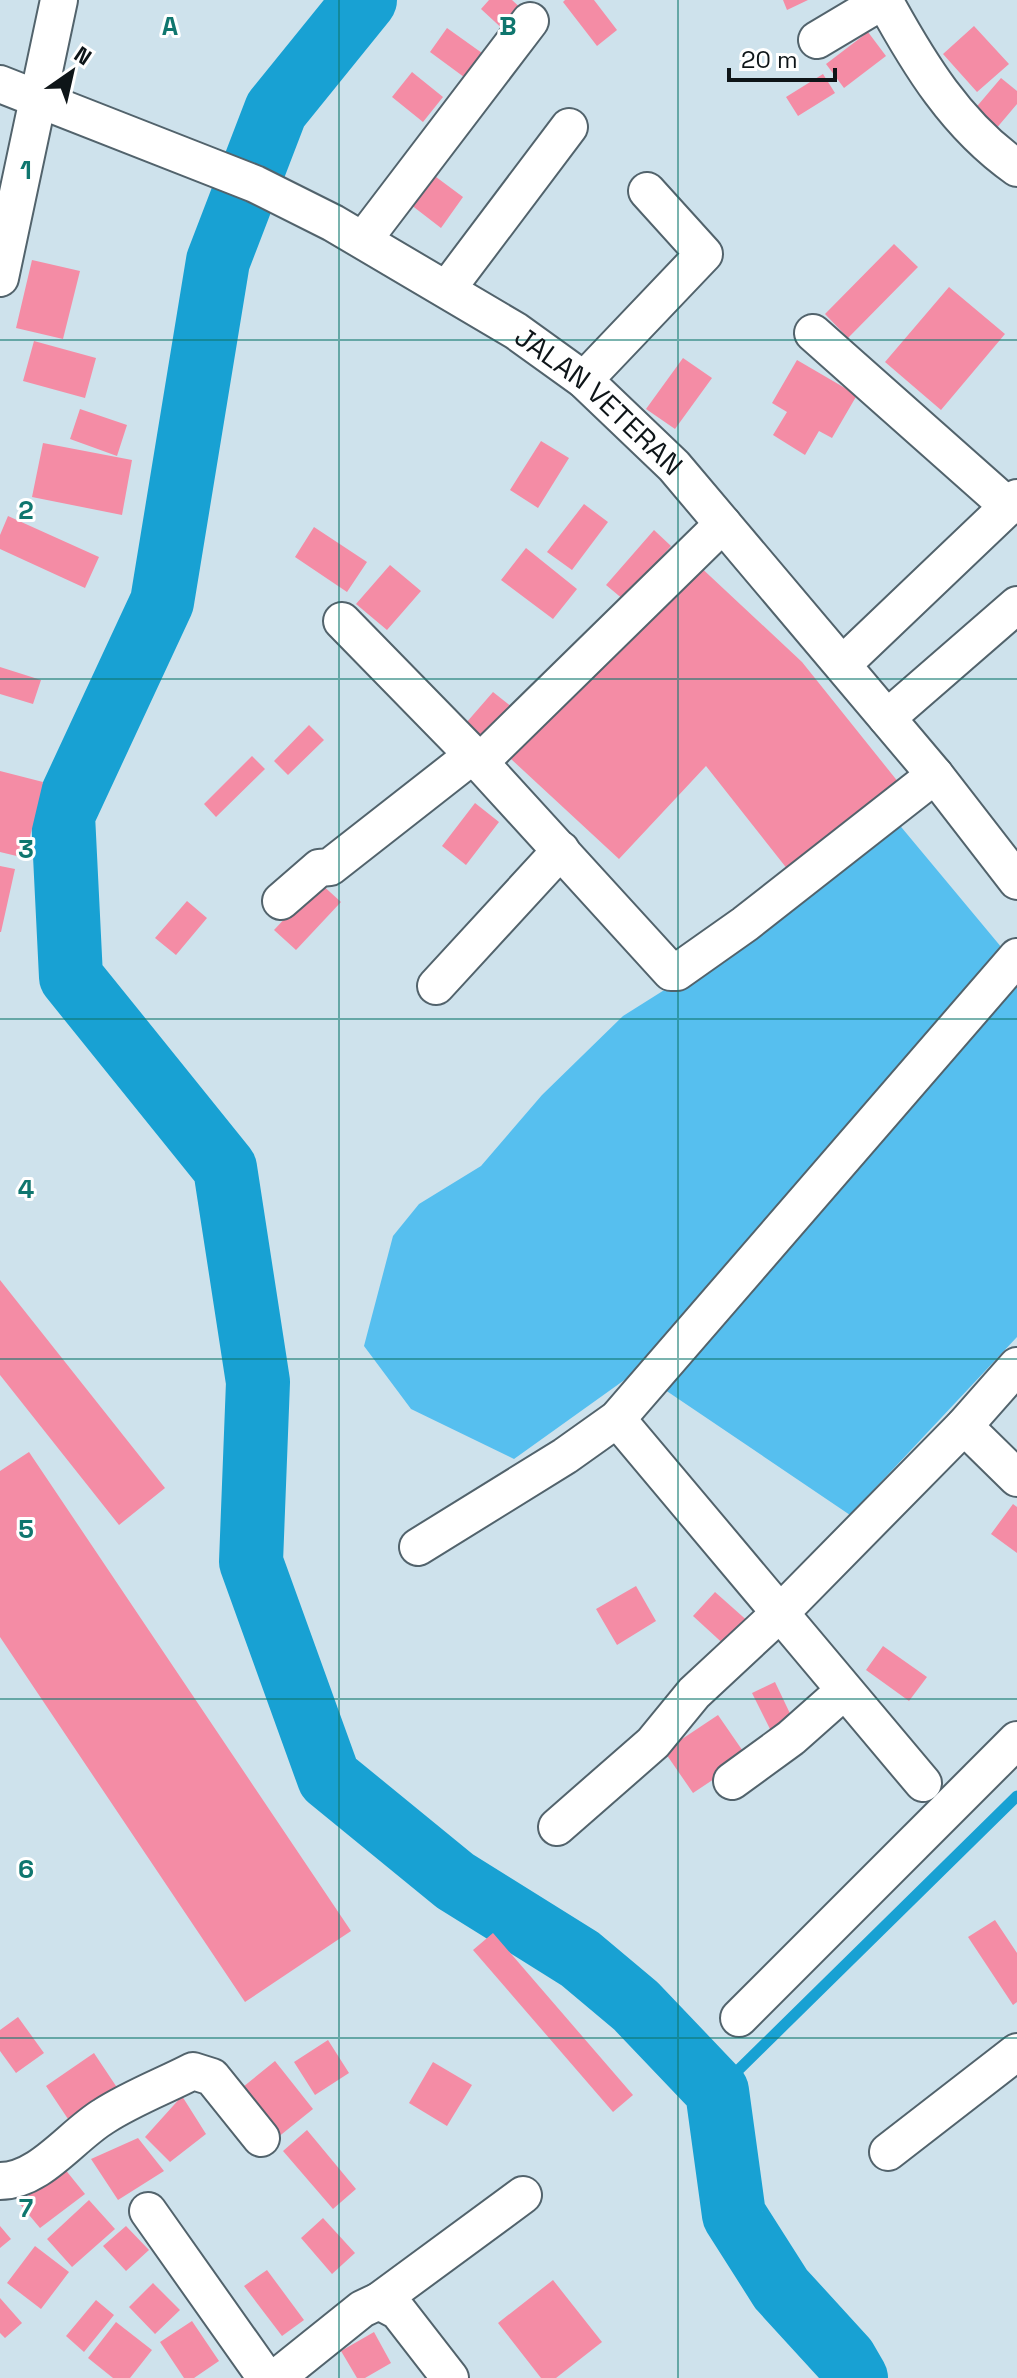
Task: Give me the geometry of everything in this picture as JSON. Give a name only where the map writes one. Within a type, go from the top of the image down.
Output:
[{"type":"street","points":[[0,278],[59,0]]},
{"type":"street","points":[[817,40],[884,0],[924,71],[955,113],[1017,168]]},
{"type":"street","points":[[349,231],[530,21]]},
{"type":"street","name":"JALAN VETERAN","points":[[0,84],[255,184],[349,231],[516,331],[584,380],[630,420],[723,524],[935,775],[1017,881]]},
{"type":"street","points":[[447,289],[569,127]]},
{"type":"street","points":[[584,380],[704,254],[647,191]]},
{"type":"street","points":[[813,333],[1013,502],[843,664]]},
{"type":"street","points":[[281,901],[319,868],[330,867],[476,759],[723,524]]},
{"type":"street","points":[[887,718],[1017,605]]},
{"type":"street","points":[[342,621],[561,850],[665,968],[677,972],[745,924],[935,775]]},
{"type":"street","points":[[436,986],[561,850]]},
{"type":"street","points":[[418,1547],[565,1456],[617,1419],[1017,957]]},
{"type":"street","points":[[557,1827],[653,1743],[694,1693],[779,1614],[964,1426],[1017,1366]]},
{"type":"street","points":[[617,1419],[923,1783]]},
{"type":"street","points":[[964,1426],[1017,1478]]},
{"type":"street","points":[[732,1781],[791,1738],[844,1691]]},
{"type":"street","points":[[739,2018],[1017,1740]]},
{"type":"street","points":[[888,2152],[1017,2052]]},
{"type":"street","points":[[0,2181],[15,2180],[34,2170],[103,2116],[193,2071],[212,2077],[261,2138]]},
{"type":"street","points":[[276,2378],[362,2309],[379,2301],[523,2195]]},
{"type":"street","points":[[148,2211],[266,2378]]},
{"type":"street","points":[[379,2301],[398,2311],[450,2378]]},
{"type":"shaded area","points":[[897,822],[1017,966],[1017,1337],[850,1515],[637,1371],[514,1459],[411,1409],[364,1346],[393,1236],[419,1204],[481,1166],[542,1095],[623,1016],[739,943]]},
{"type":"building","points":[[489,0],[512,0],[526,13],[507,33],[481,9]]},
{"type":"building","points":[[594,0],[617,30],[597,46],[563,2]]},
{"type":"building","points":[[783,0],[808,0],[787,10]]},
{"type":"building","points":[[974,26],[1009,64],[977,92],[943,54]]},
{"type":"building","points":[[447,28],[482,53],[464,77],[430,52]]},
{"type":"building","points":[[868,32],[886,56],[844,88],[826,64]]},
{"type":"building","points":[[412,72],[443,97],[423,122],[392,97]]},
{"type":"building","points":[[823,74],[835,93],[798,116],[786,97]]},
{"type":"building","points":[[1001,78],[1017,91],[1017,104],[995,130],[973,111]]},
{"type":"building","points":[[428,171],[463,197],[441,228],[406,201]]},
{"type":"building","points":[[894,244],[918,267],[848,338],[825,314]]},
{"type":"building","points":[[32,260],[80,271],[63,339],[16,328]]},
{"type":"building","points":[[949,287],[1005,334],[941,410],[885,362]]},
{"type":"building","points":[[34,341],[96,358],[85,398],[23,381]]},
{"type":"building","points":[[683,358],[712,378],[675,429],[646,409]]},
{"type":"building","points":[[797,360],[857,395],[832,438],[819,431],[805,455],[773,435],[787,412],[772,403]]},
{"type":"building","points":[[80,409],[127,425],[117,456],[70,439]]},
{"type":"building","points":[[541,441],[569,458],[538,508],[510,490]]},
{"type":"building","points":[[43,443],[132,460],[122,515],[32,497]]},
{"type":"building","points":[[584,504],[608,522],[572,570],[547,552]]},
{"type":"building","points":[[8,516],[99,557],[85,588],[0,549],[0,535]]},
{"type":"building","points":[[314,527],[367,562],[347,592],[295,557]]},
{"type":"building","points":[[654,530],[671,546],[624,600],[606,585]]},
{"type":"building","points":[[526,548],[577,589],[553,619],[501,580]]},
{"type":"building","points":[[695,562],[802,662],[903,788],[792,875],[706,766],[619,859],[511,759]]},
{"type":"building","points":[[390,565],[421,591],[387,630],[356,604]]},
{"type":"building","points":[[0,667],[41,680],[33,704],[0,694]]},
{"type":"building","points":[[493,692],[518,712],[490,744],[466,723]]},
{"type":"building","points":[[309,725],[324,740],[288,775],[274,761]]},
{"type":"building","points":[[252,756],[265,769],[216,817],[204,804]]},
{"type":"building","points":[[0,771],[43,782],[25,858],[0,852]]},
{"type":"building","points":[[475,803],[499,822],[466,865],[442,846]]},
{"type":"building","points":[[0,866],[15,869],[1,932],[0,932]]},
{"type":"building","points":[[319,882],[341,902],[296,950],[274,930]]},
{"type":"building","points":[[187,901],[207,918],[176,955],[155,938]]},
{"type":"building","points":[[0,1280],[165,1488],[119,1525],[0,1375]]},
{"type":"building","points":[[29,1452],[351,1931],[245,2002],[0,1637],[0,1471]]},
{"type":"building","points":[[1013,1504],[1017,1507],[1017,1553],[991,1534]]},
{"type":"building","points":[[636,1586],[656,1621],[617,1645],[596,1609]]},
{"type":"building","points":[[715,1592],[751,1624],[729,1649],[693,1616]]},
{"type":"building","points":[[883,1646],[927,1677],[909,1701],[866,1670]]},
{"type":"building","points":[[775,1682],[795,1724],[773,1735],[752,1693]]},
{"type":"building","points":[[718,1715],[747,1757],[693,1793],[664,1751]]},
{"type":"building","points":[[995,1920],[1017,1953],[1017,2002],[1013,2005],[968,1937]]},
{"type":"building","points":[[493,1933],[633,2095],[613,2112],[473,1950]]},
{"type":"building","points":[[18,2017],[44,2053],[16,2073],[0,2051],[0,2030]]},
{"type":"building","points":[[328,2040],[349,2073],[315,2095],[294,2062]]},
{"type":"building","points":[[94,2053],[120,2092],[72,2125],[46,2086]]},
{"type":"building","points":[[275,2061],[313,2109],[277,2138],[238,2091]]},
{"type":"building","points":[[433,2062],[472,2085],[447,2126],[409,2103]]},
{"type":"building","points":[[182,2096],[206,2134],[170,2162],[145,2137]]},
{"type":"building","points":[[307,2130],[356,2189],[333,2209],[283,2151]]},
{"type":"building","points":[[138,2138],[164,2171],[118,2200],[91,2159]]},
{"type":"building","points":[[64,2168],[85,2194],[40,2228],[19,2203]]},
{"type":"building","points":[[89,2200],[115,2229],[72,2267],[47,2239]]},
{"type":"building","points":[[323,2218],[355,2253],[332,2274],[301,2238]]},
{"type":"building","points":[[0,2226],[11,2239],[0,2248]]},
{"type":"building","points":[[126,2226],[149,2250],[126,2271],[103,2246]]},
{"type":"building","points":[[35,2246],[69,2272],[41,2309],[7,2283]]},
{"type":"building","points":[[267,2270],[304,2320],[282,2336],[244,2286]]},
{"type":"building","points":[[553,2280],[602,2342],[556,2378],[541,2378],[498,2323]]},
{"type":"building","points":[[153,2283],[180,2310],[155,2334],[129,2307]]},
{"type":"building","points":[[0,2298],[22,2323],[5,2338],[0,2333]]},
{"type":"building","points":[[96,2300],[114,2315],[84,2352],[66,2336]]},
{"type":"building","points":[[192,2321],[219,2361],[194,2378],[184,2378],[160,2342]]},
{"type":"building","points":[[116,2322],[152,2350],[130,2378],[113,2378],[88,2358]]},
{"type":"building","points":[[374,2332],[391,2363],[365,2378],[357,2378],[341,2351]]},
{"type":"waterway","points":[[365,0],[276,110],[218,261],[162,602],[63,815],[71,977],[225,1168],[258,1382],[251,1562],[329,1778],[455,1881],[580,1959],[636,2006],[717,2091],[734,2215],[781,2289],[845,2359],[856,2378]]},
{"type":"waterway","points":[[717,2091],[1017,1796]]}]
